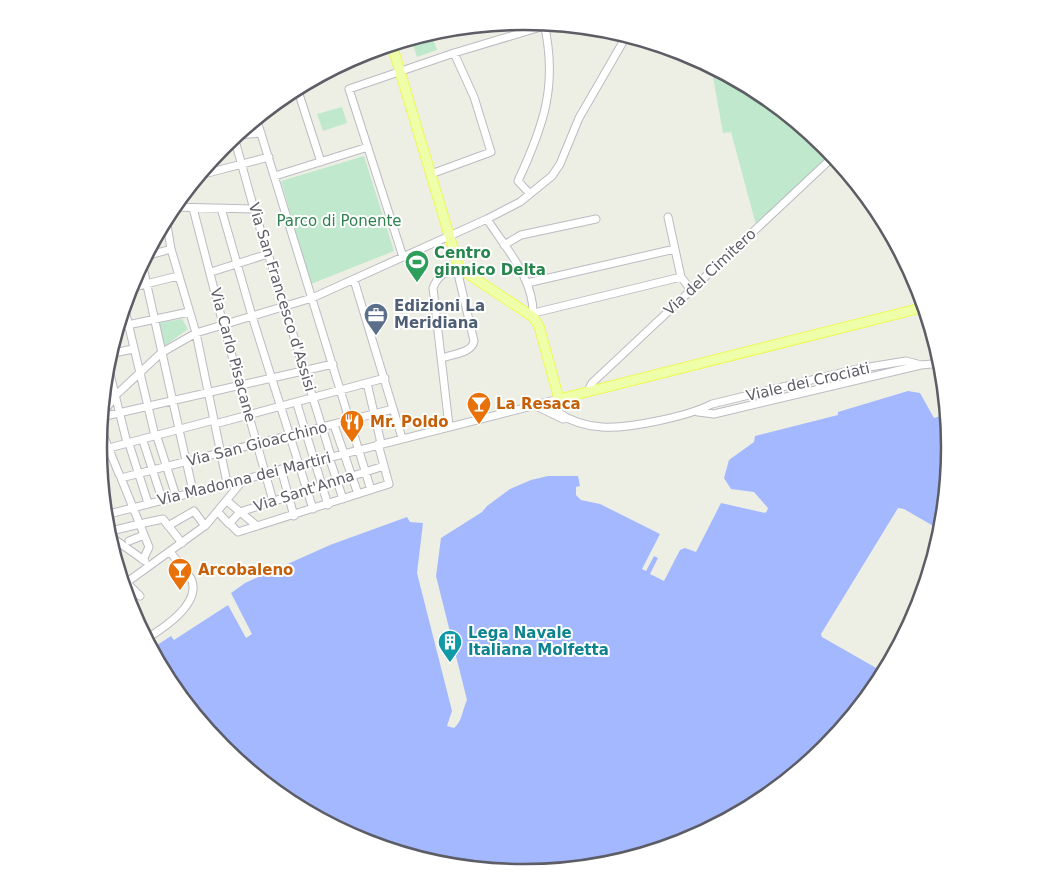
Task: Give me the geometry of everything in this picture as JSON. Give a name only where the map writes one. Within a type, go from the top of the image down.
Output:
[{"type":"main road","points":[[394,51],[459,268],[533,315],[539,326],[554,400],[918,309]]},
{"type":"street","points":[[403,257],[349,89],[525,30]]},
{"type":"street","points":[[530,194],[518,181],[533,150],[544,116],[551,78],[550,54],[545,31]]},
{"type":"street","points":[[110,402],[161,353],[196,332],[312,298],[487,219],[511,207],[530,194],[552,176],[560,164],[579,118],[623,42]]},
{"type":"street","points":[[431,174],[491,152],[474,97],[454,53]]},
{"type":"street","points":[[300,96],[320,162]]},
{"type":"street","points":[[259,126],[372,490]]},
{"type":"street","points":[[248,135],[261,133]]},
{"type":"street","name":"Via San Francesco d'Assisi","points":[[237,144],[241,165],[254,209],[323,428],[343,499]]},
{"type":"street","points":[[275,176],[368,147]]},
{"type":"street","points":[[211,171],[269,157]]},
{"type":"street","name":"Via del Cimitero","points":[[588,391],[592,382],[828,161]]},
{"type":"street","points":[[183,208],[254,209]]},
{"type":"street","name":"Via Carlo Pisacane","points":[[193,208],[272,501]]},
{"type":"street","points":[[221,208],[239,264],[252,316],[313,509]]},
{"type":"street","points":[[504,245],[521,235],[596,218]]},
{"type":"street","points":[[668,218],[681,277],[691,290]]},
{"type":"street","points":[[487,219],[527,283],[532,295],[533,315],[681,277]]},
{"type":"street","points":[[168,231],[178,276],[196,332],[227,483]]},
{"type":"street","points":[[155,253],[171,249]]},
{"type":"street","points":[[527,283],[675,249]]},
{"type":"street","points":[[211,272],[268,254]]},
{"type":"street","points":[[442,358],[469,350],[473,346],[474,341],[458,274],[459,268],[448,271],[437,278],[433,288],[449,426]]},
{"type":"street","points":[[145,275],[161,353],[194,491]]},
{"type":"street","points":[[140,286],[178,276]]},
{"type":"street","points":[[354,280],[402,438]]},
{"type":"street","points":[[128,325],[189,312]]},
{"type":"street","points":[[127,320],[156,438],[176,496]]},
{"type":"street","points":[[118,352],[133,349]]},
{"type":"street","name":"Viale dei Crociati","points":[[534,405],[557,417],[604,427],[697,412],[712,404],[857,369],[906,361],[921,365],[934,364]]},
{"type":"street","points":[[109,412],[120,413],[173,402],[333,364]]},
{"type":"street","points":[[109,448],[128,445],[214,422],[250,416],[385,378]]},
{"type":"street","points":[[113,382],[128,445],[148,503]]},
{"type":"street","points":[[218,512],[238,532],[294,516],[388,484],[367,383]]},
{"type":"street","points":[[554,400],[550,409],[557,417]]},
{"type":"street","points":[[554,400],[559,413],[570,421]]},
{"type":"street","name":"Via Madonna dei Martiri","points":[[113,513],[554,400]]},
{"type":"street","points":[[296,404],[328,505]]},
{"type":"street","name":"Via San Gioacchino","points":[[120,476],[139,474],[393,409]]},
{"type":"street","points":[[334,425],[358,494]]},
{"type":"street","points":[[107,444],[142,524],[149,547],[146,562]]},
{"type":"street","points":[[144,444],[162,499]]},
{"type":"street","name":"Via Sant'Anna","points":[[231,525],[240,512],[384,466]]},
{"type":"street","points":[[281,469],[294,516]]},
{"type":"street","points":[[128,580],[146,562],[170,552],[205,526],[244,479]]},
{"type":"street","points":[[227,501],[257,526]]},
{"type":"street","points":[[168,526],[194,511],[205,526]]},
{"type":"street","points":[[115,530],[162,519],[182,543]]},
{"type":"street","points":[[129,541],[144,535]]},
{"type":"street","points":[[118,542],[146,562]]},
{"type":"street","points":[[152,636],[182,612],[193,586],[191,579],[170,552]]},
{"type":"street","points":[[132,590],[140,596]]},
{"type":"green space","points":[[434,40],[437,50],[417,57],[413,45]]},
{"type":"green space","points":[[713,75],[756,100],[779,116],[827,160],[756,225],[731,132],[723,133]]},
{"type":"green space","points":[[342,107],[347,123],[323,131],[317,114]]},
{"type":"green space","name":"Parco di Ponente","points":[[364,156],[394,251],[311,284],[281,181]]},
{"type":"green space","points":[[182,319],[188,329],[166,345],[163,343],[159,323]]},
{"type":"water","points":[[908,391],[920,393],[934,418],[941,416],[941,475],[934,527],[904,509],[898,508],[821,634],[822,637],[878,669],[856,702],[820,743],[779,779],[756,795],[709,822],[659,843],[606,857],[552,864],[524,865],[497,864],[443,857],[390,843],[340,822],[293,795],[270,779],[229,743],[193,702],[157,645],[171,636],[174,640],[228,605],[246,638],[252,634],[231,593],[245,583],[330,545],[407,517],[410,522],[423,523],[417,573],[452,711],[447,726],[454,728],[461,718],[467,700],[436,576],[441,538],[482,512],[510,489],[531,480],[548,476],[578,476],[580,486],[576,487],[576,495],[581,500],[600,504],[660,534],[642,569],[646,571],[654,556],[658,558],[650,574],[664,581],[680,550],[685,548],[696,552],[721,503],[765,513],[767,511],[768,508],[754,492],[731,489],[724,478],[729,460],[754,442],[755,436],[838,415],[838,412]]},
{"type":"place","name":"Centro ginnico Delta","points":[[417,283]]},
{"type":"place","name":"Edizioni La Meridiana","points":[[376,336]]},
{"type":"place","name":"La Resaca","points":[[479,425]]},
{"type":"place","name":"Mr. Poldo","points":[[352,443]]},
{"type":"place","name":"Arcobaleno","points":[[180,591]]},
{"type":"place","name":"Lega Navale Italiana Molfetta","points":[[450,663]]}]
